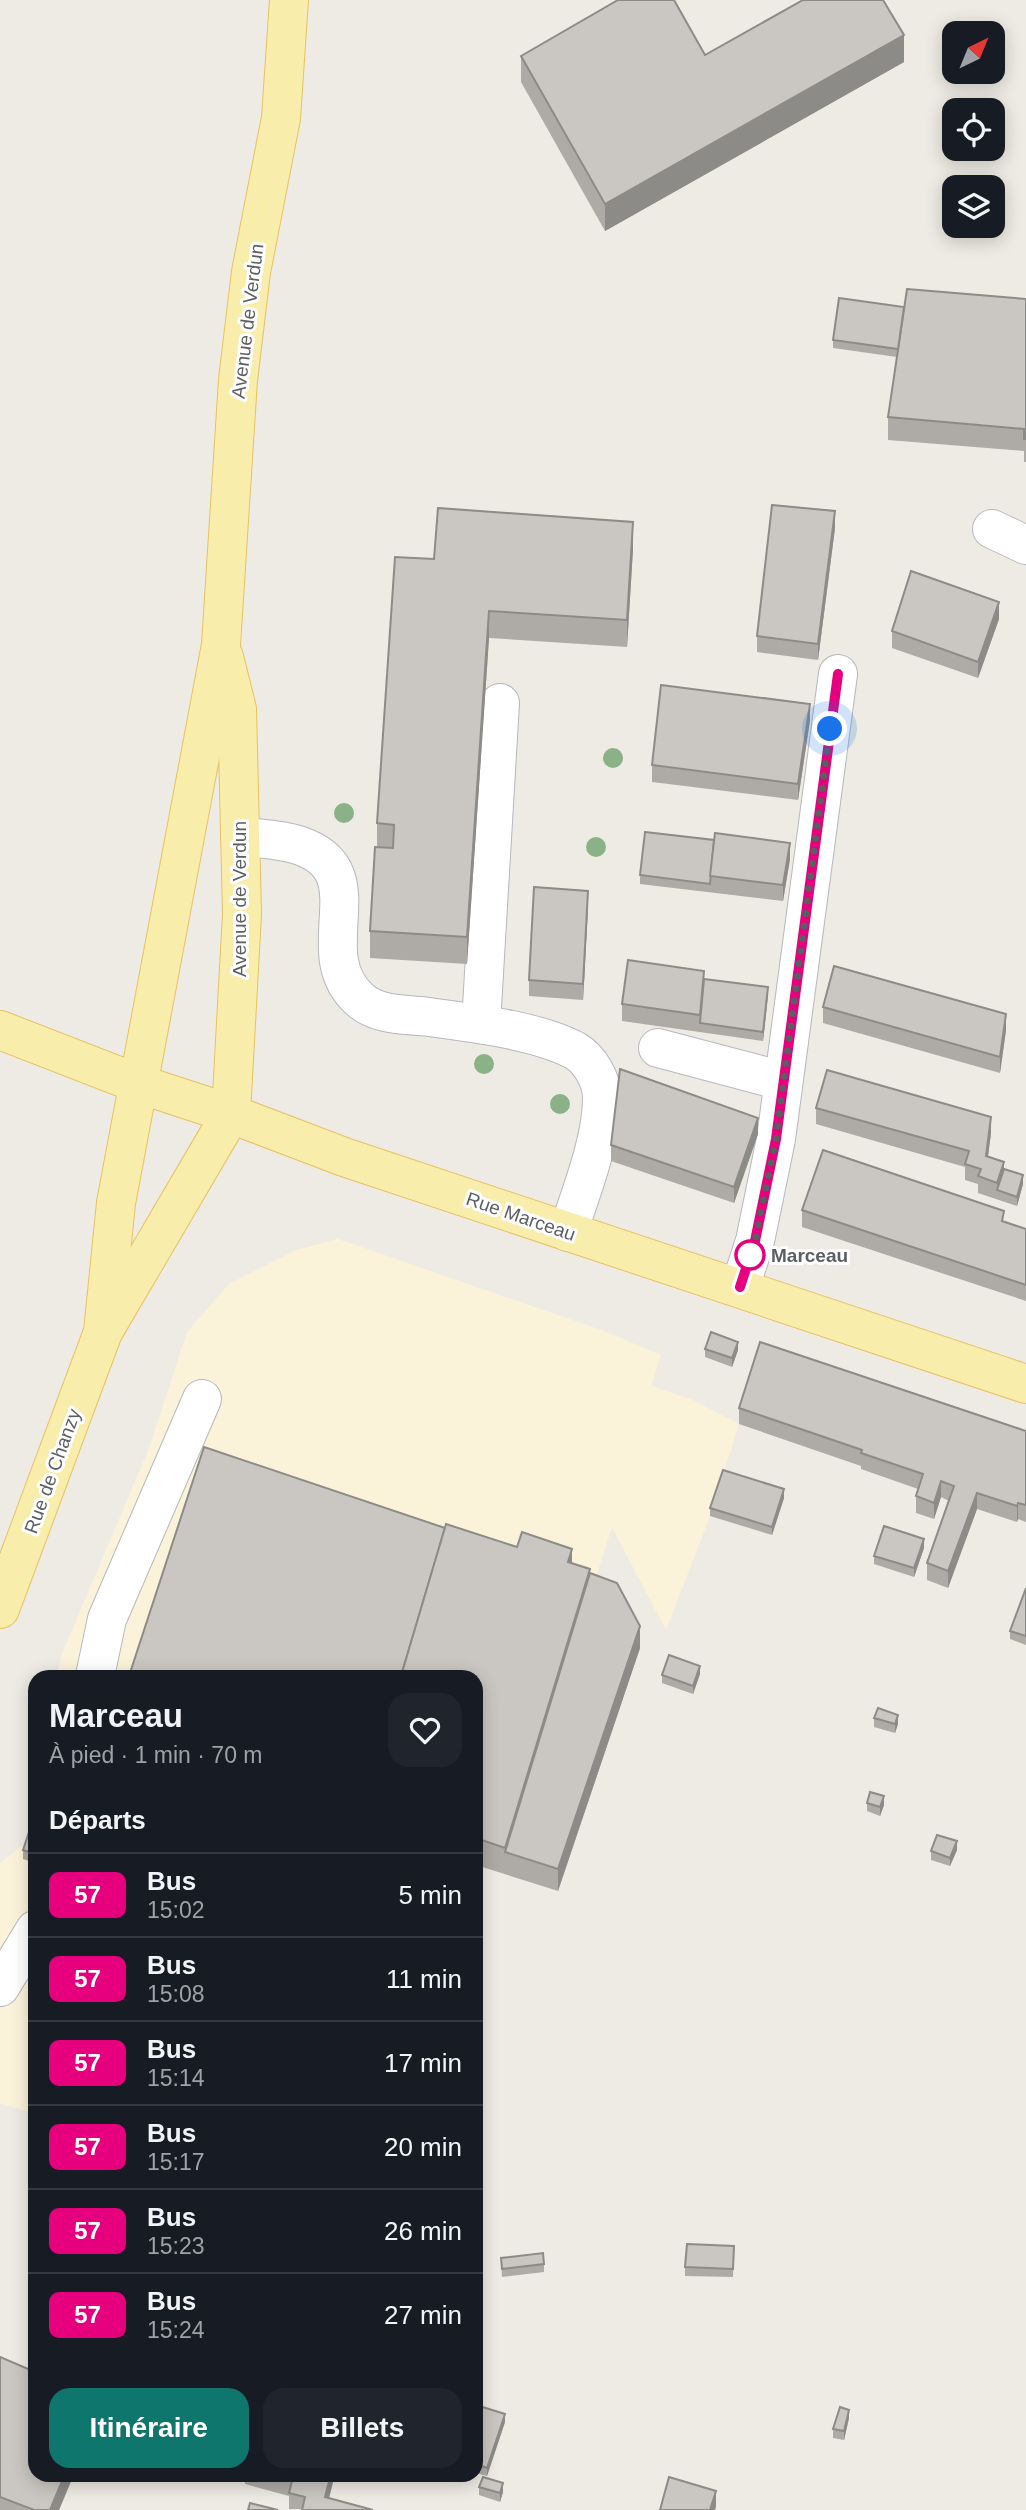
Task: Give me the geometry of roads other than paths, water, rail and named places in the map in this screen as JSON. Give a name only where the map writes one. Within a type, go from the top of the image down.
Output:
[{"type":"main road","name":"Avenue de Verdun","points":[[139,1084],[222,645],[239,380],[251,272],[281,118],[289,0]]},
{"type":"main road","name":"Avenue de Verdun","points":[[222,645],[237,709],[240,836],[241,958],[231,1114]]},
{"type":"main road","name":"Rue Marceau","points":[[10,1033],[139,1084],[231,1114],[344,1157],[1026,1384]]},
{"type":"main road","name":"Rue de Chanzy","points":[[103,1332],[116,1203],[139,1084]]},
{"type":"main road","name":"Rue de Chanzy","points":[[0,1609],[103,1332],[231,1114]]},
{"type":"lane","points":[[992,529],[1026,545]]},
{"type":"lane","points":[[740,1287],[755,1241],[774,1152],[838,674]]},
{"type":"lane","points":[[481,1024],[500,703]]},
{"type":"lane","points":[[240,836],[298,845],[326,860],[334,869],[339,882],[337,954],[341,973],[357,998],[373,1010],[481,1024],[549,1040],[576,1051],[594,1069],[602,1097],[593,1155],[568,1232]]},
{"type":"lane","points":[[659,1048],[783,1080]]},
{"type":"lane","points":[[96,1670],[107,1619],[202,1399]]},
{"type":"lane","points":[[0,1987],[28,1941]]},
{"type":"place","name":"Marceau","points":[[750,1255]]}]
